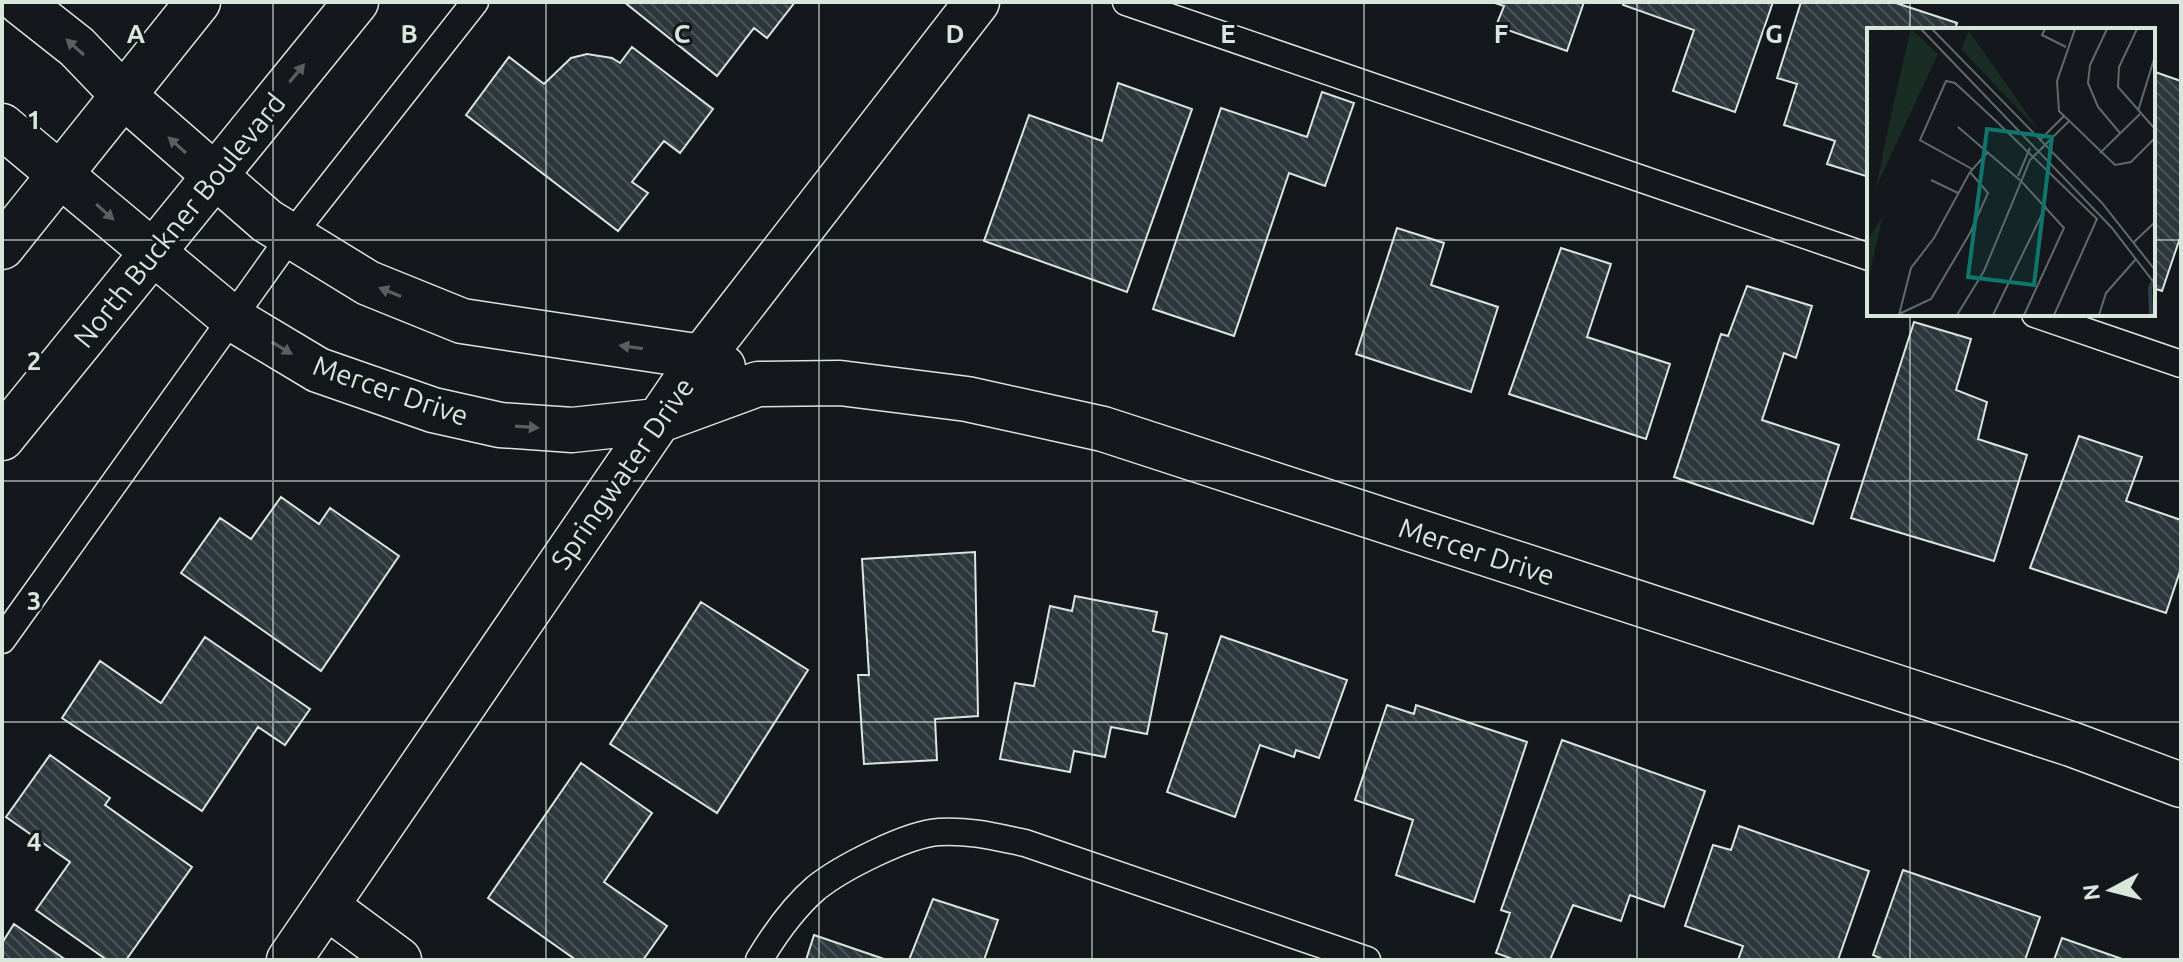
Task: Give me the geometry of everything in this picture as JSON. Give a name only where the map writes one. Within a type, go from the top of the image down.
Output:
[{"type":"street","name":"Mercer Drive","points":[[20,2],[77,47],[125,97],[213,177],[290,237],[368,283],[462,321],[702,357],[758,384]]},
{"type":"street","points":[[2,247],[198,2]]},
{"type":"street","name":"North Buckner Boulevard","points":[[2,438],[356,2]]},
{"type":"street","name":"Springwater Drive","points":[[289,960],[702,357],[977,2]]},
{"type":"street","name":"Mercer Drive","points":[[2,126],[62,173],[151,253],[233,319],[318,370],[433,410],[500,425],[572,430],[657,421],[758,384],[840,383],[967,399],[1103,429],[2056,739],[2181,785]]},
{"type":"street","points":[[326,906],[399,960]]},
{"type":"lane","points":[[2,640],[290,237],[475,2]]},
{"type":"lane","points":[[1126,2],[1867,256]]},
{"type":"lane","points":[[2041,316],[2181,364]]},
{"type":"lane","points":[[759,960],[774,936],[817,888],[880,851],[936,832],[975,833],[1025,843],[1367,960]]},
{"type":"building","points":[[624,2],[795,2],[767,38],[754,28],[717,76]]},
{"type":"building","points":[[1492,2],[1584,2],[1567,51],[1496,26],[1504,6]]},
{"type":"building","points":[[1624,2],[1773,2],[1735,112],[1673,91],[1694,30],[1623,5]]},
{"type":"building","points":[[1801,2],[1893,2],[1957,23],[1956,28],[1867,28],[1867,176],[1827,164],[1835,141],[1784,125],[1797,84],[1777,78]]},
{"type":"building","points":[[632,47],[713,109],[680,153],[664,141],[632,182],[648,193],[618,231],[466,115],[509,57],[544,84],[571,58],[587,54],[612,58],[620,63]]},
{"type":"building","points":[[2155,72],[2181,81],[2181,235],[2162,291],[2155,289]]},
{"type":"building","points":[[1118,83],[1192,109],[1127,292],[984,241],[1029,115],[1102,141]]},
{"type":"building","points":[[1322,92],[1354,103],[1325,186],[1289,173],[1234,336],[1153,309],[1221,108],[1307,137]]},
{"type":"building","points":[[1397,228],[1444,243],[1431,285],[1498,307],[1471,392],[1356,354]]},
{"type":"building","points":[[1561,248],[1611,264],[1587,337],[1670,364],[1646,439],[1509,394]]},
{"type":"building","points":[[1747,286],[1812,306],[1796,358],[1784,353],[1762,420],[1839,445],[1813,524],[1674,477],[1721,334],[1728,336]]},
{"type":"building","points":[[1914,322],[1971,339],[1956,390],[1987,402],[1978,439],[2027,455],[1994,561],[1851,518]]},
{"type":"building","points":[[2079,436],[2142,457],[2126,501],[2181,520],[2181,568],[2166,613],[2030,568]]},
{"type":"building","points":[[281,497],[319,524],[330,508],[399,556],[321,671],[181,573],[220,518],[251,539]]},
{"type":"building","points":[[975,552],[978,716],[935,719],[937,760],[864,764],[858,675],[869,675],[862,559]]},
{"type":"building","points":[[1075,596],[1157,612],[1153,631],[1167,634],[1147,734],[1111,727],[1105,757],[1074,751],[1070,772],[1000,759],[1015,683],[1034,686],[1050,606],[1072,611]]},
{"type":"building","points":[[701,602],[808,670],[717,813],[610,744]]},
{"type":"building","points":[[1221,636],[1347,680],[1319,758],[1296,750],[1294,757],[1260,745],[1235,817],[1167,792]]},
{"type":"building","points":[[205,637],[310,709],[285,745],[258,727],[202,811],[62,718],[100,661],[161,703]]},
{"type":"building","points":[[1387,705],[1414,714],[1416,705],[1527,742],[1474,902],[1396,875],[1413,820],[1355,800]]},
{"type":"building","points":[[1562,740],[1705,791],[1664,907],[1630,895],[1621,921],[1573,905],[1550,960],[1515,960],[1496,953],[1510,913],[1501,910]]},
{"type":"building","points":[[50,755],[110,798],[105,805],[192,867],[126,960],[107,960],[36,910],[70,862],[6,817]]},
{"type":"building","points":[[581,763],[652,813],[604,882],[667,926],[643,960],[576,960],[488,898]]},
{"type":"building","points":[[1739,826],[1869,871],[1838,960],[1738,960],[1743,946],[1685,926],[1713,845],[1731,850]]},
{"type":"building","points":[[1903,870],[2040,917],[2025,960],[1884,960],[1873,955]]},
{"type":"building","points":[[933,899],[998,920],[984,960],[909,960]]},
{"type":"building","points":[[14,924],[66,960],[2,960],[2,943]]},
{"type":"building","points":[[814,935],[887,960],[806,960]]},
{"type":"building","points":[[2062,938],[2125,960],[2054,960]]}]
